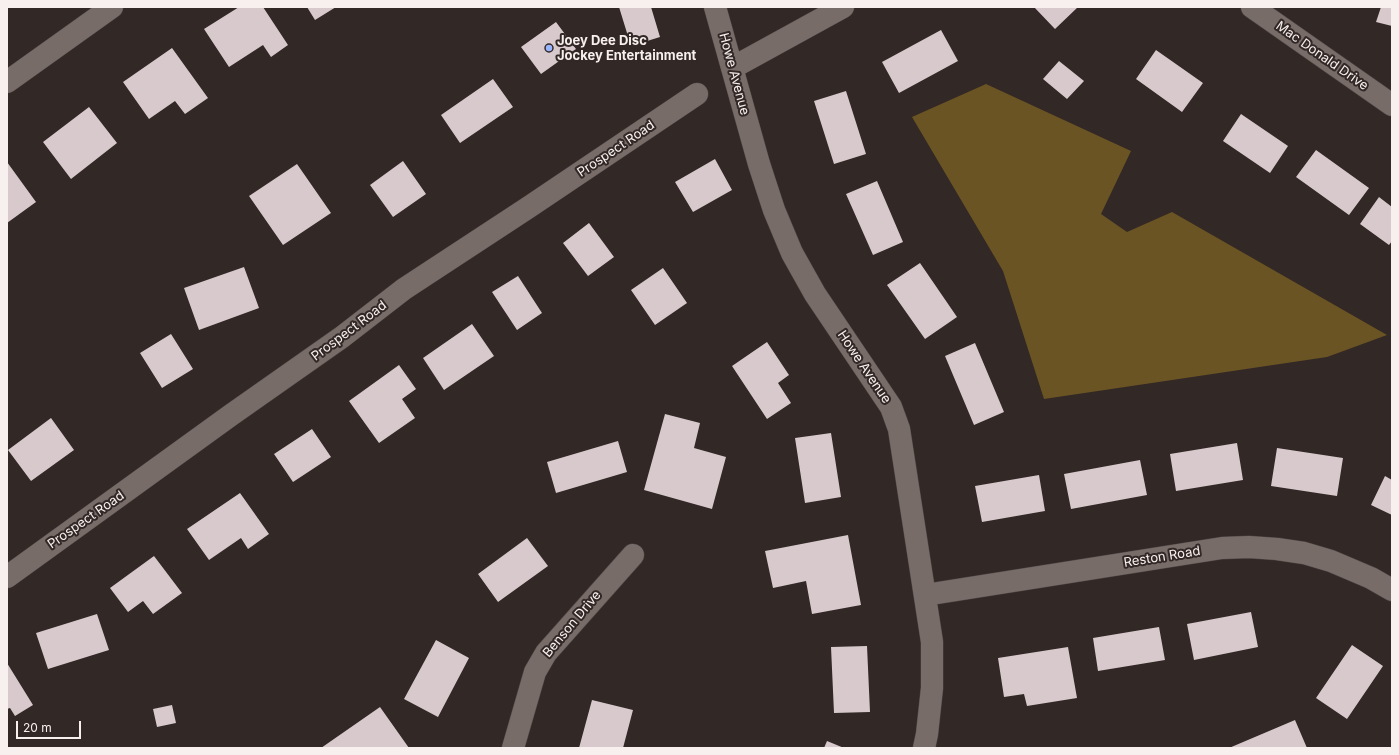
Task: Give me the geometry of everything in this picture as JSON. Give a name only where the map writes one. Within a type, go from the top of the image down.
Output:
[{"type":"street","points":[[7,82],[112,7]]},
{"type":"street","name":"Howe Avenue","points":[[716,7],[761,171],[774,210],[792,253],[815,294],[891,407],[899,429],[932,642],[932,688],[928,734],[924,748]]},
{"type":"street","points":[[732,68],[843,7]]},
{"type":"street","name":"Mac Donald Drive","points":[[1252,7],[1392,104]]},
{"type":"street","name":"Prospect Road","points":[[7,577],[342,337],[404,289],[536,203],[697,94]]},
{"type":"street","name":"Reston Road","points":[[925,594],[1222,548],[1249,547],[1284,550],[1331,561],[1371,578],[1392,590]]},
{"type":"street","name":"Benson Drive","points":[[513,748],[535,672],[546,652],[633,555]]},
{"type":"shaded area","points":[[986,84],[1131,151],[1101,214],[1127,232],[1172,212],[1387,335],[1327,357],[1044,399],[1003,271],[912,117]]},
{"type":"building","points":[[239,7],[263,7],[288,45],[271,57],[263,45],[229,67],[204,29]]},
{"type":"building","points":[[307,7],[336,7],[315,20]]},
{"type":"building","points":[[619,7],[651,7],[660,37],[631,46]]},
{"type":"building","points":[[1034,7],[1078,7],[1055,29]]},
{"type":"building","points":[[1381,7],[1392,7],[1392,26],[1376,22]]},
{"type":"building","name":"Joey Dee Disc Jockey Entertainment","points":[[556,22],[576,49],[541,74],[521,47]]},
{"type":"building","points":[[941,30],[958,61],[899,93],[882,62]]},
{"type":"building","points":[[172,48],[208,98],[185,114],[175,101],[149,119],[123,82]]},
{"type":"building","points":[[1156,50],[1203,83],[1182,112],[1136,79]]},
{"type":"building","points":[[1059,61],[1084,81],[1067,99],[1043,79]]},
{"type":"building","points":[[493,79],[513,107],[460,143],[441,115]]},
{"type":"building","points":[[846,91],[866,154],[834,164],[814,101]]},
{"type":"building","points":[[89,107],[117,143],[71,179],[43,142]]},
{"type":"building","points":[[1241,114],[1288,146],[1270,173],[1223,141]]},
{"type":"building","points":[[1316,150],[1369,188],[1349,215],[1296,177]]},
{"type":"building","points":[[715,159],[732,190],[693,212],[675,182]]},
{"type":"building","points":[[403,161],[426,194],[393,217],[370,185]]},
{"type":"building","points":[[7,162],[36,202],[7,223]]},
{"type":"building","points":[[297,164],[331,213],[283,245],[249,196]]},
{"type":"building","points":[[877,181],[903,242],[873,255],[846,194]]},
{"type":"building","points":[[1379,197],[1392,207],[1392,241],[1389,245],[1360,224]]},
{"type":"building","points":[[589,223],[614,257],[588,276],[563,243]]},
{"type":"building","points":[[920,263],[957,317],[925,339],[887,285]]},
{"type":"building","points":[[244,267],[259,308],[199,330],[184,288]]},
{"type":"building","points":[[663,268],[687,303],[655,325],[631,290]]},
{"type":"building","points":[[518,276],[542,313],[517,330],[492,292]]},
{"type":"building","points":[[472,324],[494,356],[444,390],[423,358]]},
{"type":"building","points":[[171,334],[193,369],[162,388],[140,353]]},
{"type":"building","points":[[767,342],[789,375],[778,383],[791,403],[767,419],[732,366]]},
{"type":"building","points":[[975,343],[1004,412],[974,425],[945,356]]},
{"type":"building","points":[[399,365],[416,389],[402,399],[415,418],[379,443],[349,401]]},
{"type":"building","points":[[665,414],[700,423],[694,448],[726,457],[712,509],[644,490]]},
{"type":"building","points":[[51,418],[74,450],[31,481],[8,450]]},
{"type":"building","points":[[312,429],[331,457],[293,482],[274,454]]},
{"type":"building","points":[[831,433],[841,497],[805,503],[795,438]]},
{"type":"building","points":[[618,441],[627,472],[556,493],[547,462]]},
{"type":"building","points":[[1237,443],[1243,480],[1176,491],[1170,454]]},
{"type":"building","points":[[1277,448],[1343,458],[1337,496],[1271,486]]},
{"type":"building","points":[[1140,460],[1147,495],[1071,509],[1064,474]]},
{"type":"building","points":[[1039,475],[1045,511],[982,522],[975,486]]},
{"type":"building","points":[[1385,476],[1392,480],[1392,515],[1371,505]]},
{"type":"building","points":[[240,493],[269,534],[248,549],[241,538],[209,560],[187,529]]},
{"type":"building","points":[[848,535],[861,605],[812,614],[806,581],[773,588],[765,551]]},
{"type":"building","points":[[527,538],[548,566],[498,602],[478,574]]},
{"type":"building","points":[[154,556],[182,593],[153,614],[143,601],[128,612],[110,588]]},
{"type":"building","points":[[1251,612],[1258,647],[1194,660],[1187,624]]},
{"type":"building","points":[[97,614],[109,650],[48,669],[36,633]]},
{"type":"building","points":[[1159,627],[1165,660],[1098,671],[1093,638]]},
{"type":"building","points":[[436,640],[469,658],[438,717],[404,699]]},
{"type":"building","points":[[1352,645],[1383,666],[1347,719],[1316,698]]},
{"type":"building","points":[[867,646],[870,712],[834,713],[831,647]]},
{"type":"building","points":[[1068,647],[1077,698],[1027,706],[1024,694],[1004,697],[998,658]]},
{"type":"building","points":[[7,663],[33,705],[15,716],[10,708],[7,709]]},
{"type":"building","points":[[592,700],[633,710],[623,748],[579,748]]},
{"type":"building","points":[[172,705],[176,723],[157,727],[153,709]]},
{"type":"building","points":[[380,707],[409,748],[321,748]]},
{"type":"building","points":[[1295,720],[1307,748],[1229,748]]},
{"type":"building","points":[[827,741],[844,748],[824,748]]},
{"type":"place","name":"Joey Dee Disc Jockey Entertainment","points":[[549,48]]}]
